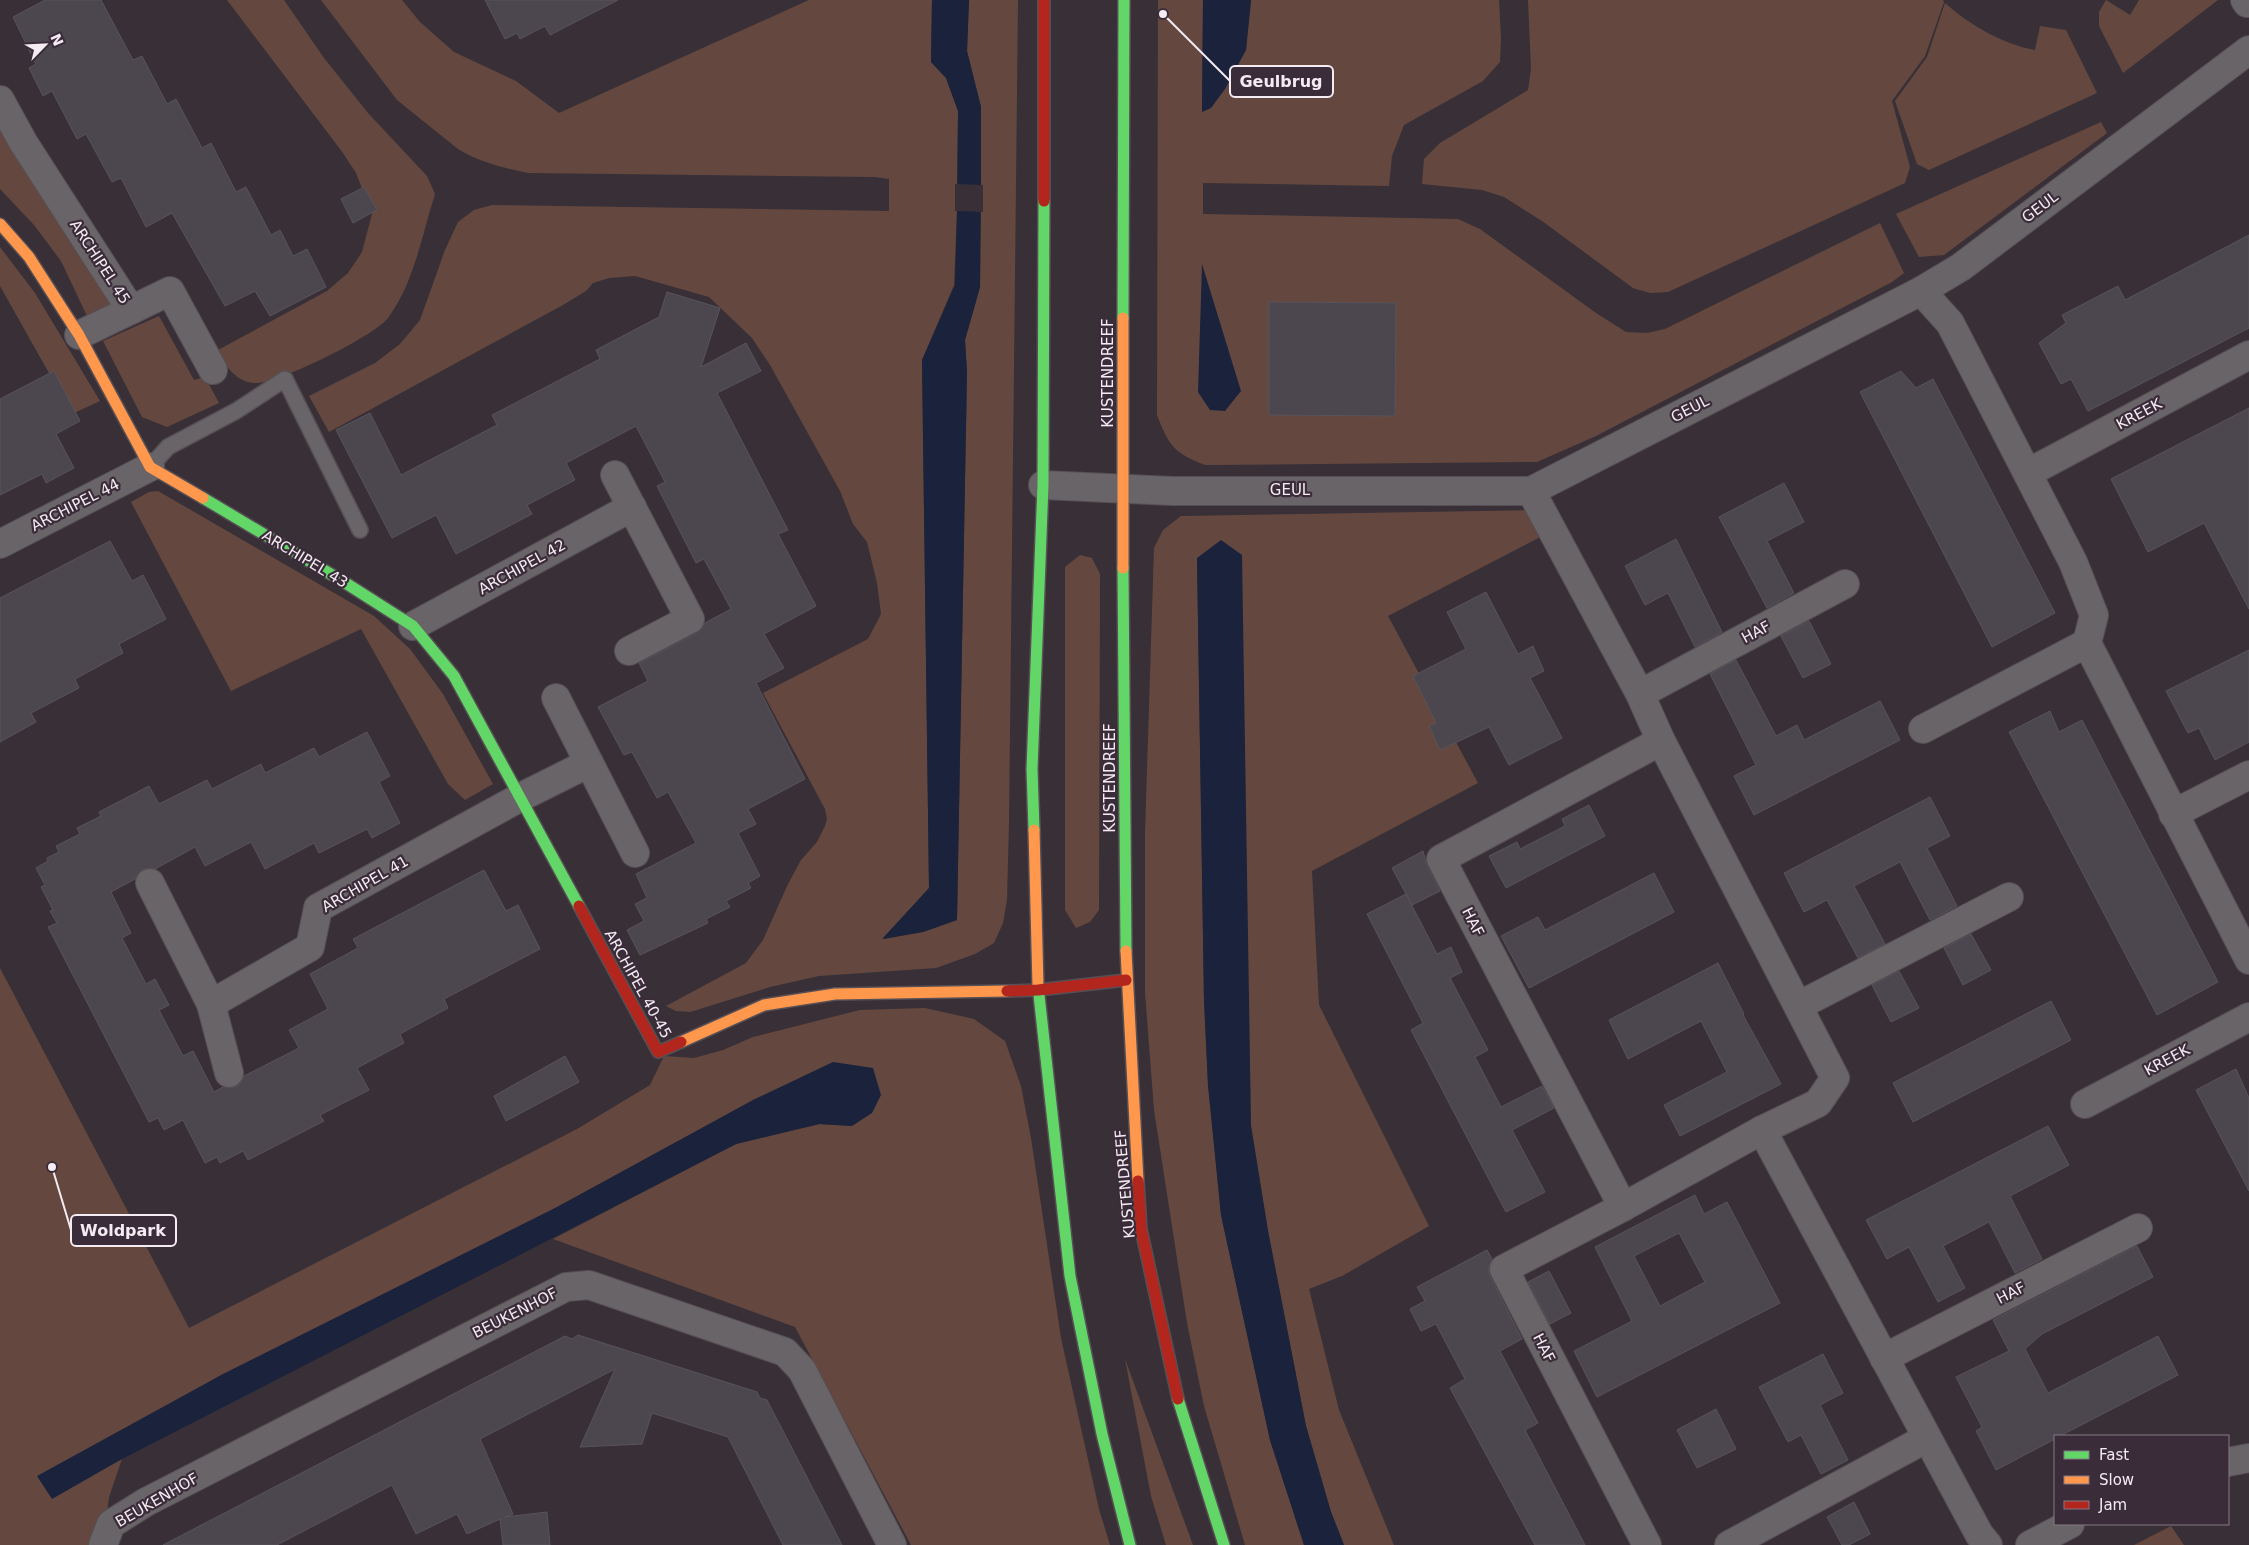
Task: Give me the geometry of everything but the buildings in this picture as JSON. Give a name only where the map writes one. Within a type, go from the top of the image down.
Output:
[{"type":"main road","points":[[1044,0],[1043,485],[1032,769],[1038,990],[1070,1276],[1102,1434],[1130,1545]]},
{"type":"main road","name":"KUSTENDREEF","points":[[1124,0],[1123,490],[1126,980],[1141,1229],[1182,1411],[1224,1545]]},
{"type":"main road","points":[[0,224],[30,257],[79,335],[150,467]]},
{"type":"main road","name":"ARCHIPEL 43","points":[[150,467],[336,577],[413,626],[454,676],[519,798]]},
{"type":"main road","name":"ARCHIPEL 40-45","points":[[519,798],[658,1052],[764,1006],[835,994],[1038,990]]},
{"type":"main road","points":[[1038,990],[1126,980]]},
{"type":"street","name":"GEUL","points":[[1043,485],[1123,490],[1531,491],[1921,291],[1961,266],[2249,50]]},
{"type":"street","name":"ARCHIPEL 45","points":[[0,100],[23,142],[131,310],[170,291],[213,370]]},
{"type":"street","points":[[1921,291],[1950,323],[2073,562],[2094,616],[2087,643],[2249,960]]},
{"type":"street","points":[[79,335],[131,310]]},
{"type":"street","name":"KREEK","points":[[2028,473],[2249,355]]},
{"type":"street","name":"ARCHIPEL 44","points":[[0,544],[150,467]]},
{"type":"street","points":[[615,475],[690,619],[629,651]]},
{"type":"street","name":"HAF","points":[[1531,491],[1640,694],[1661,741],[1835,1078],[1818,1103],[1762,1130],[1623,1207],[1504,1269],[1647,1545]]},
{"type":"street","name":"ARCHIPEL 42","points":[[413,626],[632,507]]},
{"type":"street","name":"HAF","points":[[1640,694],[1845,584]]},
{"type":"street","points":[[1923,729],[2087,643]]},
{"type":"street","points":[[556,698],[634,853]]},
{"type":"street","name":"HAF","points":[[1623,1207],[1441,859],[1661,741]]},
{"type":"street","name":"ARCHIPEL 41","points":[[211,1004],[310,947],[318,908],[519,798],[589,763]]},
{"type":"street","points":[[2173,814],[2249,775]]},
{"type":"street","points":[[150,883],[211,1004],[229,1073]]},
{"type":"street","points":[[1798,1006],[2009,897]]},
{"type":"street","name":"KREEK","points":[[2084,1104],[2249,1017]]},
{"type":"street","points":[[1762,1130],[1927,1438],[1980,1534],[1988,1545]]},
{"type":"street","name":"HAF","points":[[1884,1358],[2138,1228]]},
{"type":"street","name":"BEUKENHOF","points":[[103,1545],[111,1524],[146,1502],[566,1287],[589,1285],[784,1352],[802,1370],[892,1545]]},
{"type":"street","points":[[1729,1545],[1927,1438]]},
{"type":"street","points":[[2229,1462],[2249,1458]]},
{"type":"street","points":[[2030,1545],[2068,1525]]},
{"type":"lane","points":[[150,467],[168,447],[236,411],[285,380],[360,530]]},
{"type":"shaded area","points":[[227,0],[284,0],[324,58],[368,113],[427,176],[435,194],[411,274],[388,318],[365,336],[325,358],[283,376],[255,383],[242,380],[232,372],[216,351],[327,291],[348,273],[362,252],[372,214],[356,173],[343,153]]},
{"type":"shaded area","points":[[321,0],[402,0],[420,22],[454,52],[516,81],[559,113],[809,0],[932,0],[931,62],[946,78],[958,111],[954,285],[922,360],[929,888],[884,939],[923,932],[957,920],[967,372],[965,340],[980,287],[981,107],[967,51],[969,0],[1018,0],[1009,822],[1007,900],[1003,923],[994,943],[975,954],[936,968],[819,976],[770,987],[690,1012],[676,1011],[666,1006],[746,963],[763,940],[801,860],[817,842],[825,826],[827,819],[825,809],[763,693],[868,639],[881,614],[877,583],[867,542],[853,524],[840,491],[770,365],[752,338],[709,297],[635,276],[609,278],[593,283],[586,291],[563,305],[329,432],[309,396],[375,363],[400,344],[420,320],[445,250],[458,222],[474,210],[492,205],[889,211],[889,179],[875,177],[528,173],[492,164],[474,158],[458,149],[397,100]]},
{"type":"shaded area","points":[[1158,0],[1203,0],[1202,111],[1246,50],[1251,0],[1499,0],[1500,62],[1483,81],[1404,125],[1392,156],[1389,186],[1203,183],[1203,214],[1458,219],[1480,229],[1596,313],[1626,332],[1647,333],[1665,329],[1880,223],[1904,273],[1892,282],[1596,436],[1537,462],[1205,465],[1179,452],[1174,447],[1165,434],[1157,415]]},
{"type":"shaded area","points":[[1528,0],[1943,0],[1944,2],[1925,56],[1892,101],[1910,167],[1905,183],[1668,292],[1650,293],[1633,288],[1542,221],[1504,197],[1482,190],[1422,184],[1424,159],[1440,143],[1528,90],[1531,69]]},
{"type":"shaded area","points":[[2106,0],[2130,15],[2139,0],[2218,0],[2123,73],[2099,26],[2099,12]]},
{"type":"shaded area","points":[[1945,3],[1965,19],[1987,32],[2011,43],[2035,50],[2040,26],[2066,30],[2097,93],[1929,170],[1917,164],[1895,101],[1927,57]]},
{"type":"shaded area","points":[[2101,122],[2107,133],[1944,255],[1919,257],[1896,214]]},
{"type":"shaded area","points":[[0,123],[116,302],[87,316],[61,261],[34,225],[0,189]]},
{"type":"shaded area","points":[[0,247],[35,293],[100,401],[72,414],[0,286]]},
{"type":"shaded area","points":[[159,316],[194,380],[205,377],[219,403],[167,427],[142,417],[103,341]]},
{"type":"shaded area","points":[[158,491],[374,616],[410,649],[443,694],[493,784],[465,800],[448,784],[361,629],[231,691],[131,502],[149,492]]},
{"type":"shaded area","points":[[1534,510],[1546,534],[1388,616],[1478,783],[1312,871],[1319,1005],[1429,1226],[1342,1276],[1309,1289],[1339,1410],[1394,1545],[1344,1545],[1331,1512],[1306,1426],[1268,1231],[1251,1126],[1197,558],[1204,1000],[1208,1085],[1221,1215],[1270,1440],[1304,1545],[1245,1545],[1204,1406],[1187,1323],[1154,1110],[1145,992],[1145,833],[1154,548],[1163,530],[1181,516]]},
{"type":"shaded area","points":[[1080,555],[1092,558],[1100,574],[1099,910],[1090,922],[1076,928],[1065,910],[1065,567]]},
{"type":"shaded area","points":[[0,968],[189,1328],[577,1129],[650,1085],[664,1056],[694,1058],[723,1050],[753,1037],[860,1010],[925,1008],[974,1019],[1005,1041],[1021,1086],[1031,1138],[1061,1338],[1099,1509],[1110,1545],[911,1545],[795,1327],[553,1239],[736,1144],[820,1124],[852,1126],[755,1099],[559,1206],[114,1463],[122,1459],[109,1497],[103,1545],[0,1545]]},
{"type":"shaded area","points":[[1125,1359],[1193,1545],[1166,1545],[1151,1496]]},
{"type":"shaded area","points":[[2171,1526],[2184,1545],[2134,1545]]},
{"type":"water","points":[[932,0],[969,0],[967,51],[981,107],[980,287],[965,340],[967,372],[957,920],[923,932],[882,939],[929,888],[922,360],[955,285],[958,111],[946,78],[931,62]]},
{"type":"water","points":[[1203,0],[1251,0],[1246,50],[1225,89],[1211,108],[1202,112]]},
{"type":"water","points":[[1202,264],[1241,391],[1225,411],[1210,410],[1198,392]]},
{"type":"water","points":[[1221,540],[1242,555],[1251,1126],[1268,1231],[1306,1426],[1331,1512],[1344,1545],[1304,1545],[1270,1440],[1221,1215],[1208,1085],[1204,1000],[1197,558]]},
{"type":"water","points":[[833,1062],[873,1068],[881,1095],[872,1113],[852,1126],[819,1124],[736,1144],[122,1459],[52,1499],[37,1476],[223,1374],[559,1206],[755,1099]]},
{"type":"pier","points":[[955,184],[983,185],[983,212],[955,211]]},
{"type":"traffic: fast","points":[[1123,318],[1124,0]]},
{"type":"traffic: fast","points":[[1034,830],[1032,769],[1043,485],[1044,201]]},
{"type":"traffic: fast","points":[[203,498],[344,582],[413,626],[454,676],[579,906]]},
{"type":"traffic: fast","points":[[1123,568],[1126,951]]},
{"type":"traffic: fast","points":[[1038,986],[1070,1276],[1102,1434],[1130,1545]]},
{"type":"traffic: fast","points":[[1178,1399],[1224,1545]]},
{"type":"traffic: slow","points":[[0,224],[29,257],[79,335],[150,467],[203,498]]},
{"type":"traffic: slow","points":[[1123,318],[1123,568]]},
{"type":"traffic: slow","points":[[1034,830],[1038,986]]},
{"type":"traffic: slow","points":[[1126,951],[1138,1181]]},
{"type":"traffic: slow","points":[[681,1042],[764,1005],[835,994],[1007,991]]},
{"type":"traffic: jam","points":[[1044,0],[1044,201]]},
{"type":"traffic: jam","points":[[579,906],[658,1052],[681,1042]]},
{"type":"traffic: jam","points":[[1007,991],[1038,990],[1126,980]]},
{"type":"traffic: jam","points":[[1138,1181],[1141,1229],[1178,1399]]},
{"type":"place","name":"Geulbrug","points":[[1163,14]]},
{"type":"place","name":"Woldpark","points":[[52,1167]]}]
